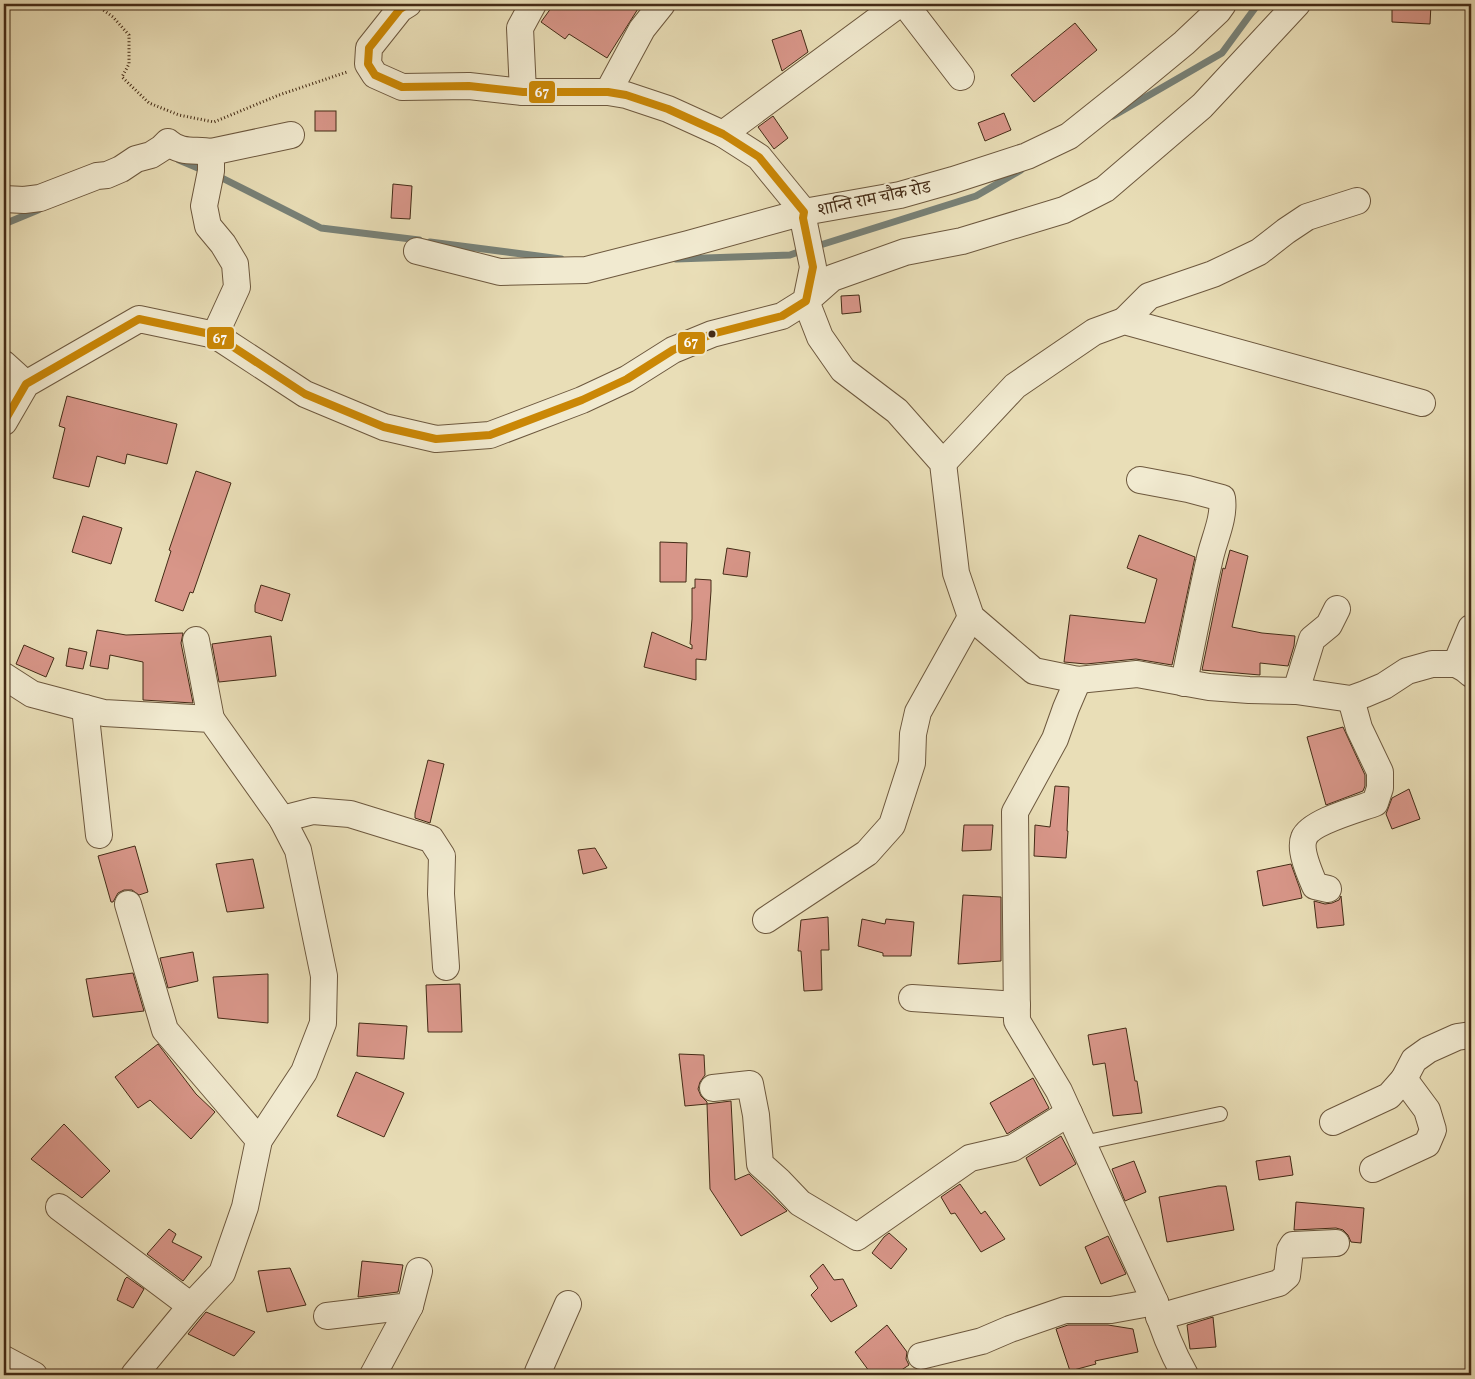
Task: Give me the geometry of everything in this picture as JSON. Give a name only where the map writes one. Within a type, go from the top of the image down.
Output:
[{"type":"street","points":[[408,4],[400,9],[369,48],[368,64],[375,75],[402,87],[469,86],[523,92],[608,92],[626,95],[668,109],[723,134],[759,157],[804,215],[813,267],[806,301],[820,337],[843,370],[897,411],[943,463],[956,572],[971,617],[1034,671],[1078,680],[1137,674],[1209,687],[1296,691],[1351,699],[1384,686],[1407,671],[1418,667],[1432,664],[1463,669],[1471,628]]},
{"type":"street","points":[[523,92],[520,28],[533,4]]},
{"type":"street","points":[[608,92],[642,29],[662,4]]},
{"type":"street","points":[[723,134],[899,4]]},
{"type":"street","points":[[905,4],[961,77]]},
{"type":"street","name":"शान्ति राम चौक रोड","points":[[417,250],[500,272],[586,270],[804,215],[900,195],[953,180],[1027,156],[1069,136],[1184,43],[1223,4]]},
{"type":"street","points":[[4,422],[26,384],[139,319],[215,335],[305,394],[384,427],[436,439],[490,436],[582,400],[627,379],[673,350],[712,334],[782,316],[806,301],[832,278],[905,252],[962,241],[1064,210],[1104,189],[1202,106],[1297,4]]},
{"type":"street","points":[[4,199],[24,200],[40,198],[97,176],[107,175],[121,169],[136,159],[151,155],[168,142],[174,147],[189,151],[201,150],[211,152],[291,135]]},
{"type":"street","points":[[211,152],[211,171],[204,206],[208,226],[223,244],[235,264],[237,287],[215,335]]},
{"type":"street","points":[[943,463],[1015,386],[1094,332],[1124,321],[1149,296],[1213,274],[1259,252],[1307,217],[1357,201]]},
{"type":"street","points":[[1124,321],[1422,403]]},
{"type":"street","points":[[4,364],[26,384]]},
{"type":"street","points":[[1140,480],[1188,489],[1222,498],[1222,516],[1209,560],[1184,682]]},
{"type":"street","points":[[1296,691],[1312,639],[1329,625],[1337,609]]},
{"type":"street","points":[[766,920],[866,853],[892,825],[912,763],[913,734],[918,712],[971,617]]},
{"type":"street","points":[[134,1375],[191,1306],[222,1273],[245,1207],[259,1140],[304,1072],[323,1023],[324,976],[298,850],[282,818],[211,719],[196,640]]},
{"type":"street","points":[[4,676],[32,694],[104,713],[211,719]]},
{"type":"street","points":[[1078,680],[1055,739],[1015,812],[1017,1020],[1059,1091],[1184,1375]]},
{"type":"street","points":[[1328,889],[1315,886],[1308,869],[1303,845],[1304,838],[1308,832],[1321,822],[1375,803],[1380,788],[1380,772],[1360,728],[1351,699]]},
{"type":"street","points":[[85,708],[99,835]]},
{"type":"street","points":[[282,818],[314,811],[350,814],[431,838],[442,856],[441,894],[446,967]]},
{"type":"street","points":[[128,904],[165,1030],[259,1140]]},
{"type":"street","points":[[912,998],[1017,1005]]},
{"type":"street","points":[[1333,1122],[1389,1096],[1404,1080],[1414,1060],[1428,1050],[1457,1037],[1471,1035]]},
{"type":"street","points":[[1372,1169],[1427,1144],[1432,1130],[1427,1110],[1404,1080]]},
{"type":"street","points":[[713,1088],[750,1084],[756,1116],[760,1164],[800,1203],[857,1237],[970,1158],[1013,1148],[1069,1113]]},
{"type":"street","points":[[58,1207],[191,1306]]},
{"type":"street","points":[[921,1356],[982,1341],[1065,1310],[1157,1310],[1279,1283],[1287,1276],[1290,1250],[1293,1245],[1336,1243]]},
{"type":"street","points":[[373,1375],[410,1306],[419,1271]]},
{"type":"street","points":[[539,1375],[538,1372],[568,1304]]},
{"type":"street","points":[[327,1316],[410,1306]]},
{"type":"street","points":[[4,1359],[34,1375]]},
{"type":"lane","points":[[1082,1143],[1220,1114]]},
{"type":"path","points":[[96,4],[113,17],[129,36],[129,64],[122,77],[149,103],[179,115],[214,122],[279,95],[321,82],[368,64]]},
{"type":"building","points":[[554,4],[641,4],[607,58],[569,34],[565,39],[541,22]]},
{"type":"building","points":[[1392,4],[1431,4],[1430,24],[1392,22]]},
{"type":"building","points":[[1075,23],[1097,50],[1034,102],[1011,75]]},
{"type":"building","points":[[801,30],[808,52],[782,71],[772,40]]},
{"type":"building","points":[[315,111],[336,111],[336,131],[315,131]]},
{"type":"building","points":[[1004,113],[1011,130],[985,141],[978,123]]},
{"type":"building","points":[[773,116],[788,138],[774,149],[758,127]]},
{"type":"building","points":[[393,184],[412,186],[410,219],[391,218]]},
{"type":"building","points":[[859,295],[861,312],[842,314],[841,296]]},
{"type":"building","points":[[67,396],[177,424],[167,464],[127,454],[125,464],[97,456],[89,487],[53,478],[65,428],[59,426]]},
{"type":"building","points":[[196,471],[231,483],[193,593],[190,592],[183,611],[155,601],[171,551],[169,550]]},
{"type":"building","points":[[83,516],[122,528],[111,564],[72,552]]},
{"type":"building","points":[[1139,535],[1195,557],[1172,665],[1136,659],[1086,664],[1064,662],[1070,615],[1145,623],[1157,579],[1127,568]]},
{"type":"building","points":[[660,542],[687,543],[686,582],[660,582]]},
{"type":"building","points":[[727,548],[750,552],[747,577],[723,574]]},
{"type":"building","points":[[1230,550],[1248,556],[1232,627],[1262,633],[1295,636],[1288,666],[1260,663],[1260,675],[1202,670],[1223,568],[1225,569]]},
{"type":"building","points":[[695,579],[711,580],[706,660],[696,659],[696,680],[644,667],[652,632],[692,649],[690,644],[692,588],[695,588]]},
{"type":"building","points":[[261,585],[290,594],[282,621],[255,612],[255,605]]},
{"type":"building","points":[[97,630],[126,635],[183,633],[181,643],[193,703],[143,700],[143,662],[110,655],[108,669],[90,666]]},
{"type":"building","points":[[271,636],[276,676],[219,682],[212,644]]},
{"type":"building","points":[[24,645],[54,658],[46,677],[16,664]]},
{"type":"building","points":[[69,648],[87,652],[83,669],[66,666]]},
{"type":"building","points":[[1343,727],[1365,775],[1365,786],[1363,791],[1326,805],[1307,737]]},
{"type":"building","points":[[428,760],[444,764],[430,823],[415,818]]},
{"type":"building","points":[[1055,786],[1069,787],[1066,858],[1034,856],[1035,825],[1050,827]]},
{"type":"building","points":[[1409,789],[1420,819],[1392,829],[1386,814],[1392,798]]},
{"type":"building","points":[[964,825],[993,825],[991,850],[962,851]]},
{"type":"building","points":[[135,846],[148,892],[139,895],[132,890],[124,890],[118,893],[113,902],[111,902],[98,856]]},
{"type":"building","points":[[595,848],[607,868],[583,874],[578,850]]},
{"type":"building","points":[[253,859],[264,908],[227,912],[216,864]]},
{"type":"building","points":[[1291,864],[1302,898],[1263,906],[1257,871]]},
{"type":"building","points":[[963,895],[1001,897],[1001,961],[958,964]]},
{"type":"building","points":[[1341,896],[1344,925],[1317,928],[1314,901],[1325,904],[1332,903],[1339,900]]},
{"type":"building","points":[[828,917],[829,950],[821,950],[822,990],[804,991],[801,951],[798,951],[801,920]]},
{"type":"building","points":[[862,919],[885,924],[886,919],[914,922],[911,956],[883,956],[883,953],[858,946]]},
{"type":"building","points":[[193,952],[198,981],[168,988],[160,958]]},
{"type":"building","points":[[133,973],[144,1011],[93,1017],[86,979]]},
{"type":"building","points":[[268,974],[268,1023],[218,1018],[213,977]]},
{"type":"building","points":[[460,984],[462,1032],[428,1032],[426,985]]},
{"type":"building","points":[[359,1023],[407,1026],[404,1059],[357,1056]]},
{"type":"building","points":[[1126,1028],[1142,1113],[1113,1116],[1105,1063],[1093,1065],[1088,1035]]},
{"type":"building","points":[[158,1044],[196,1094],[215,1112],[191,1139],[150,1100],[138,1108],[115,1077]]},
{"type":"building","points":[[679,1054],[704,1055],[705,1075],[698,1089],[707,1104],[685,1106]]},
{"type":"building","points":[[356,1072],[404,1093],[384,1137],[337,1116]]},
{"type":"building","points":[[1033,1078],[1049,1108],[1007,1134],[990,1103]]},
{"type":"building","points":[[731,1101],[735,1180],[749,1174],[787,1211],[741,1236],[710,1189],[707,1104]]},
{"type":"building","points":[[64,1124],[110,1171],[82,1198],[31,1159]]},
{"type":"building","points":[[1061,1136],[1076,1164],[1040,1186],[1026,1158]]},
{"type":"building","points":[[1290,1156],[1293,1175],[1259,1180],[1256,1161]]},
{"type":"building","points":[[1134,1161],[1146,1192],[1125,1201],[1112,1169]]},
{"type":"building","points":[[960,1184],[981,1214],[985,1211],[1005,1239],[981,1252],[955,1213],[951,1214],[941,1197]]},
{"type":"building","points":[[1226,1186],[1234,1230],[1167,1242],[1159,1197]]},
{"type":"building","points":[[1296,1202],[1364,1208],[1361,1243],[1351,1242],[1343,1230],[1336,1228],[1294,1230]]},
{"type":"building","points":[[169,1229],[176,1234],[172,1242],[202,1257],[183,1281],[147,1254]]},
{"type":"building","points":[[889,1233],[907,1249],[891,1269],[872,1253]]},
{"type":"building","points":[[1108,1236],[1126,1274],[1101,1284],[1085,1247]]},
{"type":"building","points":[[362,1261],[403,1265],[398,1292],[358,1297]]},
{"type":"building","points":[[823,1264],[834,1280],[843,1279],[857,1306],[831,1322],[811,1295],[818,1288],[810,1276]]},
{"type":"building","points":[[290,1268],[306,1305],[267,1312],[258,1271]]},
{"type":"building","points":[[127,1277],[144,1289],[133,1308],[117,1300]]},
{"type":"building","points":[[206,1312],[255,1332],[234,1356],[188,1334]]},
{"type":"building","points":[[1213,1317],[1216,1347],[1190,1349],[1187,1325]]},
{"type":"building","points":[[887,1325],[907,1352],[906,1359],[909,1365],[894,1375],[872,1375],[855,1352]]},
{"type":"building","points":[[1068,1325],[1108,1325],[1133,1329],[1138,1352],[1095,1361],[1096,1364],[1070,1371],[1056,1329]]},
{"type":"waterway","points":[[1113,116],[1222,53],[1258,4]]},
{"type":"waterway","points":[[179,160],[205,171]]},
{"type":"waterway","points":[[814,247],[976,196],[1021,170]]},
{"type":"waterway","points":[[220,177],[321,228],[419,240]]},
{"type":"waterway","points":[[4,219],[9,222],[38,210]]},
{"type":"waterway","points":[[430,242],[561,259]]},
{"type":"waterway","points":[[676,259],[790,255],[804,250]]},
{"type":"transit line","name":"67","points":[[4,422],[26,384],[139,319],[215,335],[305,394],[384,427],[436,439],[490,435],[582,400],[627,379],[673,350],[712,334],[782,316],[806,301],[813,267],[803,218],[804,212],[759,157],[723,134],[668,109],[626,95],[608,92],[523,92],[469,86],[402,87],[375,75],[368,64],[369,48],[400,9],[408,4]]}]
